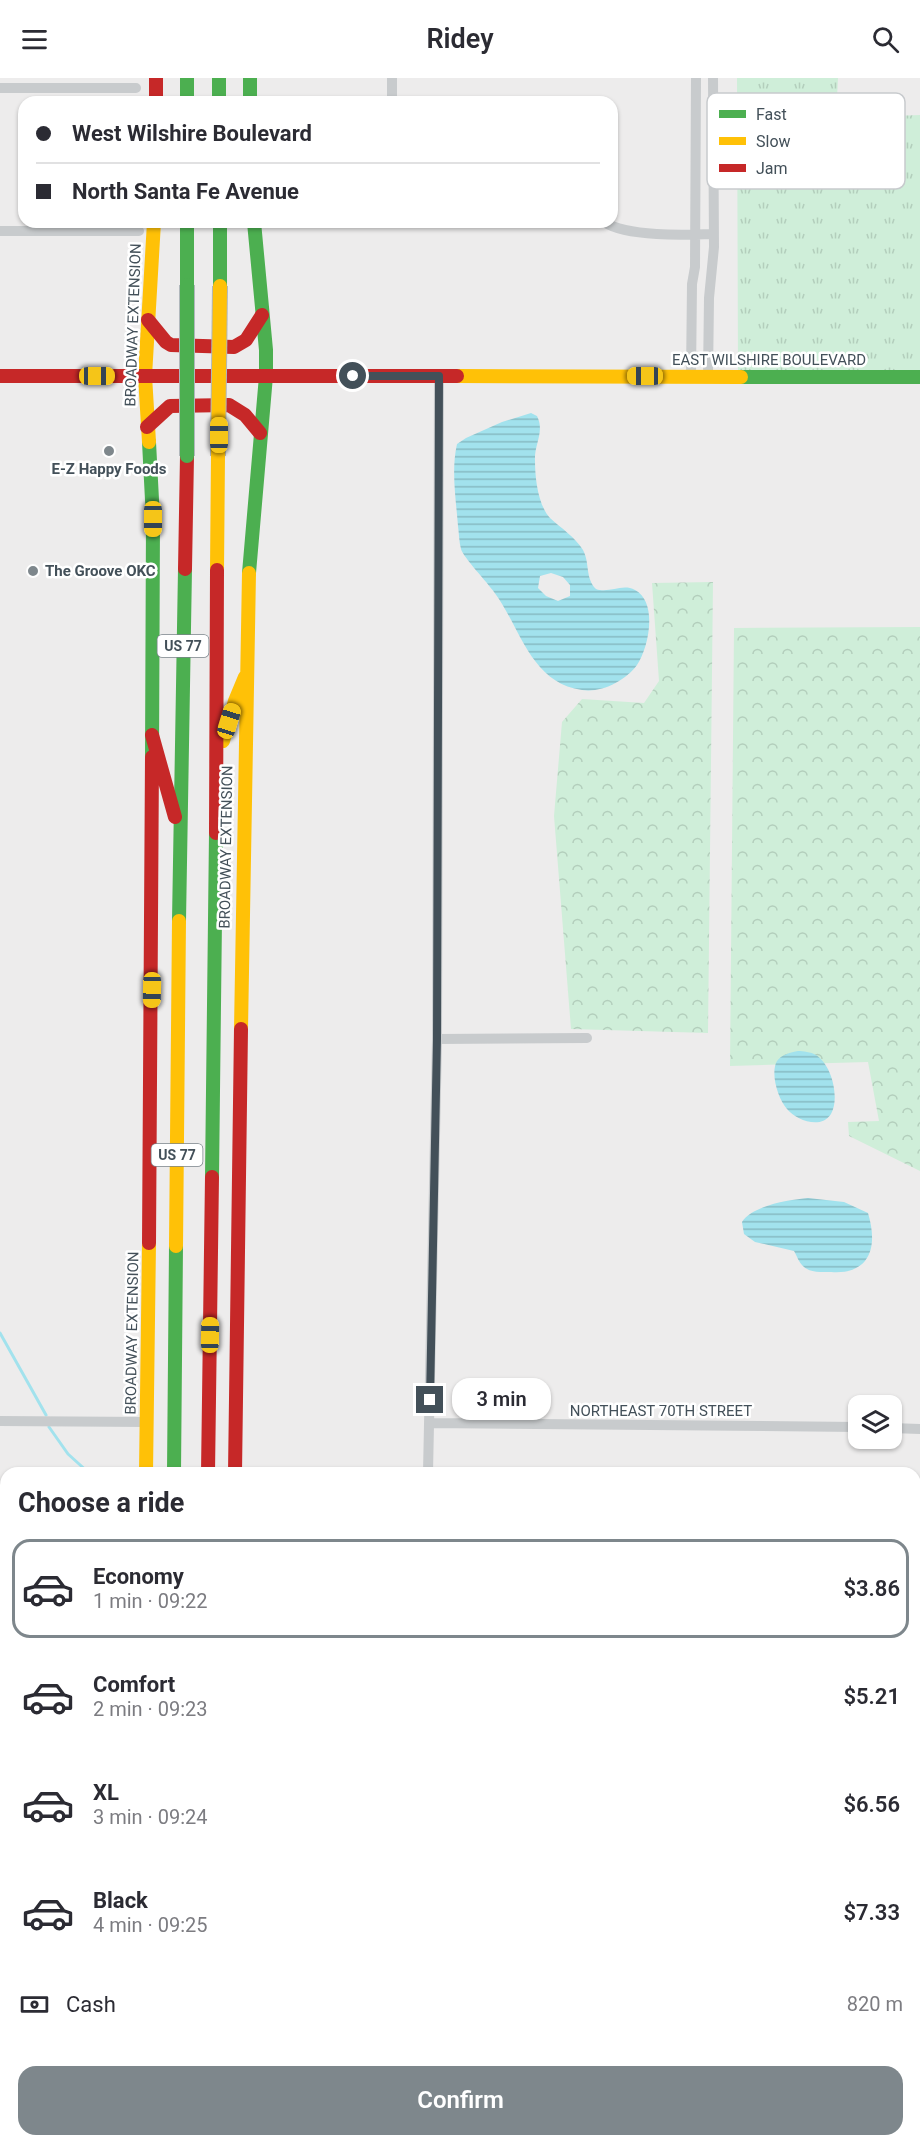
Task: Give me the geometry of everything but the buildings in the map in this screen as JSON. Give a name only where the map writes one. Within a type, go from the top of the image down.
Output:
[{"type":"main road","points":[[156,78],[156,96]]},
{"type":"main road","points":[[187,78],[187,96]]},
{"type":"main road","points":[[219,78],[219,96]]},
{"type":"main road","points":[[250,78],[250,96]]},
{"type":"main road","name":"BROADWAY EXTENSION","points":[[146,1467],[152,990],[153,519],[145,376],[154,228]]},
{"type":"main road","name":"US 77","points":[[174,1467],[187,228]]},
{"type":"main road","name":"BROADWAY EXTENSION","points":[[208,1467],[217,760],[220,228]]},
{"type":"main road","name":"BROADWAY EXTENSION","points":[[234,1467],[245,677],[248,582],[266,376],[266,350],[255,228]]},
{"type":"main road","points":[[148,320],[171,345],[234,347],[246,340],[262,315]]},
{"type":"main road","name":"EAST WILSHIRE BOULEVARD","points":[[0,376],[920,377]]},
{"type":"main road","points":[[147,427],[170,406],[229,405],[245,415],[260,433]]},
{"type":"main road","points":[[217,760],[235,701],[245,677]]},
{"type":"main road","points":[[152,735],[180,837]]},
{"type":"street","points":[[392,78],[392,96]]},
{"type":"street","points":[[691,376],[692,295],[695,267],[696,78]]},
{"type":"street","points":[[0,88],[136,88]]},
{"type":"street","points":[[708,376],[709,298],[713,266],[713,189]]},
{"type":"street","points":[[615,228],[632,232],[713,234]]},
{"type":"street","points":[[0,231],[139,231]]},
{"type":"street","points":[[428,1467],[437,1039],[439,376]]},
{"type":"street","points":[[437,1039],[587,1038]]},
{"type":"street","points":[[0,1421],[147,1422]]},
{"type":"street","name":"NORTHEAST 70TH STREET","points":[[429,1424],[848,1427]]},
{"type":"street","points":[[902,1428],[920,1429]]},
{"type":"green space","points":[[737,78],[838,78],[837,93],[737,93]]},
{"type":"green space","points":[[920,115],[920,371],[738,371],[737,189],[905,189],[905,116]]},
{"type":"green space","points":[[713,582],[708,1033],[571,1029],[554,816],[562,722],[582,699],[644,703],[659,681],[652,583]]},
{"type":"green space","points":[[920,627],[920,1171],[849,1136],[848,1122],[879,1121],[868,1062],[730,1066],[734,628]]},
{"type":"water","points":[[531,413],[537,416],[540,433],[535,455],[536,475],[540,499],[546,513],[580,545],[590,580],[596,589],[630,588],[642,596],[647,604],[648,637],[637,665],[620,681],[605,688],[582,690],[564,685],[550,677],[528,651],[503,606],[461,549],[454,485],[457,444],[502,422]],"holes":[[[551,573],[563,577],[570,585],[570,596],[558,601],[546,596],[538,588],[540,576]]]},
{"type":"water","points":[[798,1051],[816,1055],[822,1060],[833,1082],[834,1107],[827,1119],[821,1122],[809,1122],[796,1117],[784,1105],[778,1093],[774,1072],[777,1061],[784,1055]]},
{"type":"water","points":[[808,1198],[844,1202],[868,1213],[871,1225],[871,1247],[863,1263],[855,1269],[844,1272],[813,1271],[802,1265],[794,1251],[755,1242],[744,1234],[742,1222],[754,1211],[772,1204]]},
{"type":"waterway","points":[[0,1333],[46,1415]]},
{"type":"waterway","points":[[49,1427],[68,1454],[82,1467]]},
{"type":"traffic: fast","points":[[187,78],[187,96]]},
{"type":"traffic: fast","points":[[219,78],[219,96]]},
{"type":"traffic: fast","points":[[250,78],[250,96]]},
{"type":"traffic: fast","points":[[187,228],[187,285]]},
{"type":"traffic: fast","points":[[220,228],[220,286]]},
{"type":"traffic: fast","points":[[249,573],[266,376],[266,350],[255,228]]},
{"type":"traffic: fast","points":[[187,285],[187,456]]},
{"type":"traffic: fast","points":[[741,377],[920,377]]},
{"type":"traffic: fast","points":[[149,442],[153,519],[152,757]]},
{"type":"traffic: fast","points":[[179,921],[185,569]]},
{"type":"traffic: fast","points":[[212,1177],[216,833]]},
{"type":"traffic: fast","points":[[174,1467],[176,1246]]},
{"type":"traffic: slow","points":[[149,442],[145,376],[154,228]]},
{"type":"traffic: slow","points":[[218,456],[220,286]]},
{"type":"traffic: slow","points":[[457,376],[741,377]]},
{"type":"traffic: slow","points":[[217,570],[218,456]]},
{"type":"traffic: slow","points":[[241,1029],[249,573]]},
{"type":"traffic: slow","points":[[223,741],[245,677]]},
{"type":"traffic: slow","points":[[176,1246],[179,921]]},
{"type":"traffic: slow","points":[[146,1467],[149,1243]]},
{"type":"traffic: jam","points":[[156,78],[156,96]]},
{"type":"traffic: jam","points":[[148,320],[171,345],[234,347],[246,340],[262,315]]},
{"type":"traffic: jam","points":[[0,376],[457,376]]},
{"type":"traffic: jam","points":[[147,427],[170,406],[229,405],[245,415],[260,433]]},
{"type":"traffic: jam","points":[[185,569],[187,456]]},
{"type":"traffic: jam","points":[[216,833],[217,570]]},
{"type":"traffic: jam","points":[[152,735],[175,817]]},
{"type":"traffic: jam","points":[[149,1243],[152,757]]},
{"type":"traffic: jam","points":[[235,1467],[241,1029]]},
{"type":"traffic: jam","points":[[208,1467],[212,1177]]},
{"type":"place","name":"E-Z Happy Foods","points":[[109,451]]},
{"type":"place","name":"The Groove OKC","points":[[33,571]]},
{"type":"route","points":[[353,376],[439,376],[437,1039],[430,1400]]}]
